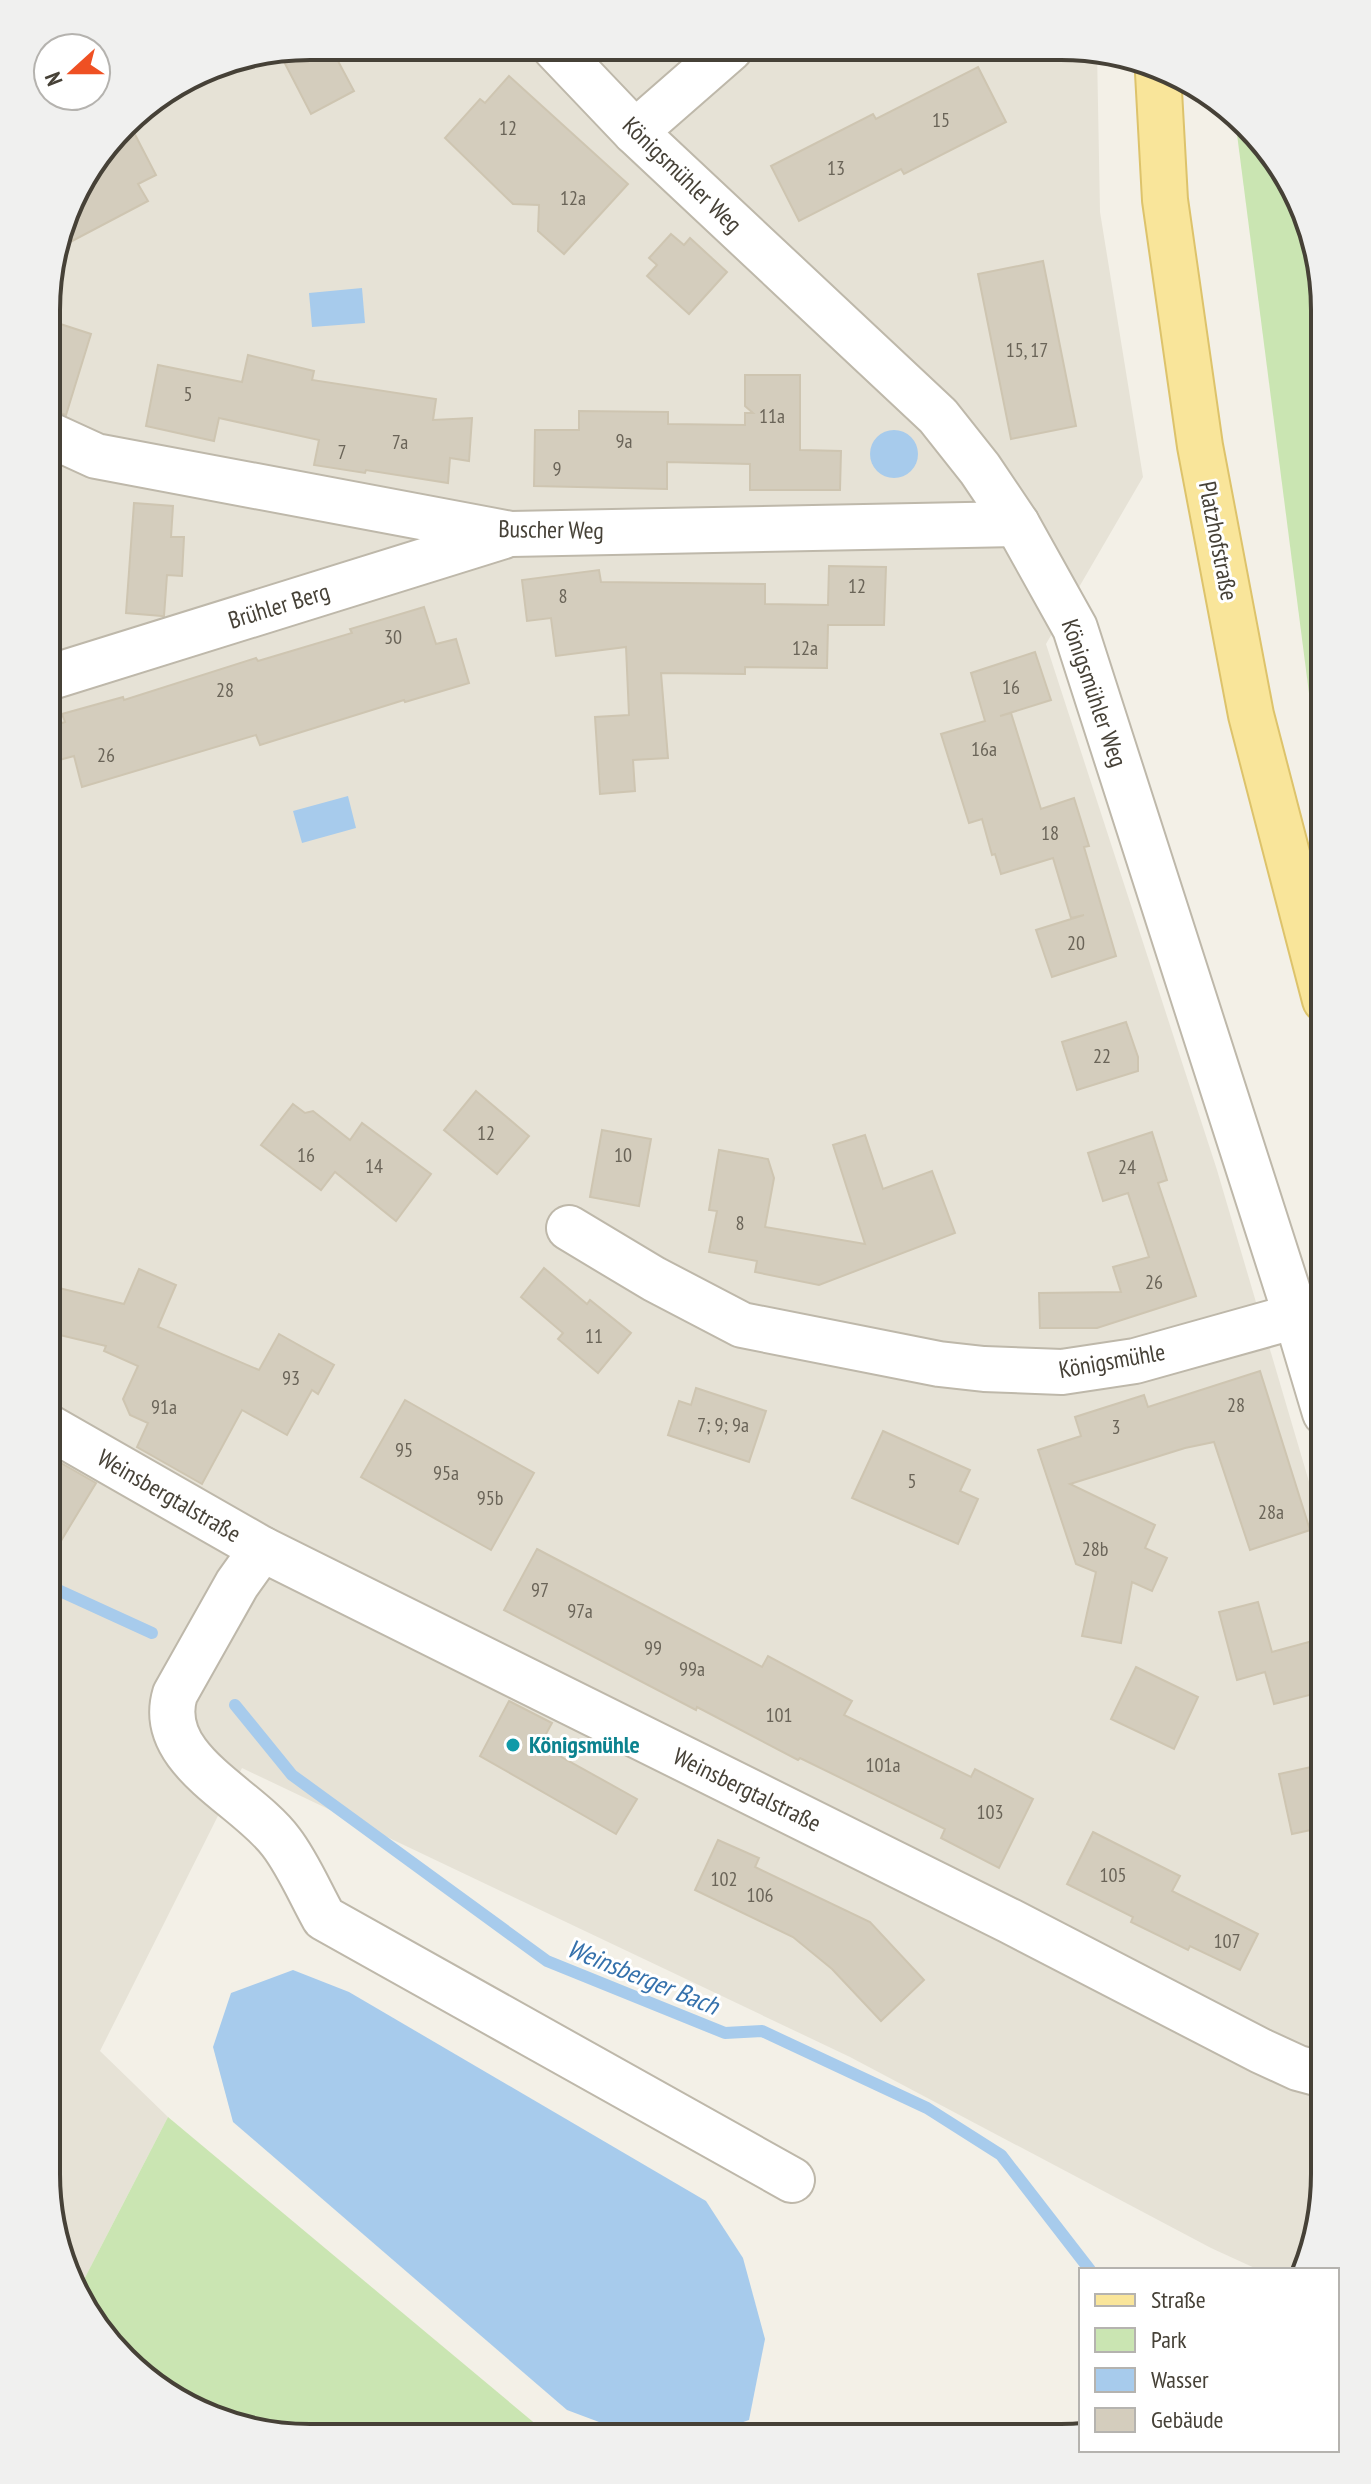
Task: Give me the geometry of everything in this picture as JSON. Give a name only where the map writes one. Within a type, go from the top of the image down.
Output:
[{"type":"main road","name":"Platzhofstraße","points":[[1158,81],[1165,200],[1200,446],[1251,715],[1311,945]]},
{"type":"street","points":[[635,132],[717,60]]},
{"type":"street","name":"Königsmühler Weg","points":[[567,61],[635,132],[938,416],[980,469],[1017,524],[1075,628],[1310,1364]]},
{"type":"street","name":"Buscher Weg","points":[[60,440],[96,456],[511,534],[1017,524]]},
{"type":"street","name":"Brühler Berg","points":[[60,674],[511,534]]},
{"type":"street","name":"Königsmühle","points":[[569,1228],[654,1279],[742,1325],[939,1364],[1062,1372],[1135,1361],[1296,1316]]},
{"type":"street","name":"Weinsbergtalstraße","points":[[60,1433],[262,1549],[1010,1921],[1261,2051],[1310,2071]]},
{"type":"street","points":[[262,1549],[237,1584],[175,1694],[170,1710],[182,1749],[281,1842],[324,1918],[792,2180]]},
{"type":"shaded area","points":[[1061,60],[1097,63],[1100,212],[1143,477],[1046,644],[1217,1170],[1310,1486],[1310,2190],[1306,2223],[1293,2268],[1255,2268],[1211,2248],[850,2057],[242,1768],[100,2051],[168,2117],[84,2279],[65,2223],[60,2174],[60,310],[62,278],[79,214],[102,171],[145,122],[171,102],[214,79],[261,65],[294,61]]},
{"type":"green space","points":[[1237,133],[1269,171],[1285,200],[1298,230],[1306,261],[1311,310],[1310,701]]},
{"type":"green space","points":[[168,2117],[536,2424],[310,2424],[278,2422],[245,2415],[214,2405],[185,2390],[133,2351],[102,2313],[84,2279]]},
{"type":"water","points":[[362,288],[365,323],[312,327],[309,293]]},
{"type":"water","points":[[894,430],[911,437],[918,454],[911,471],[894,478],[877,471],[870,454],[877,437]]},
{"type":"water","points":[[348,796],[356,828],[302,843],[293,811]]},
{"type":"water","points":[[293,1970],[349,1992],[706,2201],[743,2258],[765,2339],[749,2420],[737,2424],[604,2424],[567,2410],[233,2122],[213,2047],[231,1993]]},
{"type":"building","points":[[338,61],[354,91],[311,114],[284,62]]},
{"type":"building","points":[[978,67],[1006,122],[904,174],[901,169],[799,221],[771,166],[873,114],[876,119]]},
{"type":"building","points":[[509,76],[628,184],[564,254],[538,231],[539,205],[513,204],[445,138],[480,99],[485,103]]},
{"type":"building","points":[[134,133],[156,175],[138,184],[148,201],[70,242],[79,214],[102,171]]},
{"type":"building","points":[[671,234],[684,245],[690,238],[727,272],[689,314],[647,276],[657,265],[649,258]]},
{"type":"building","points":[[1043,261],[1076,426],[1011,439],[978,274]]},
{"type":"building","points":[[60,324],[91,334],[66,415],[60,413]]},
{"type":"building","points":[[248,355],[314,371],[312,380],[436,399],[433,420],[472,418],[469,461],[450,458],[448,483],[314,465],[319,440],[219,418],[214,441],[146,426],[158,365],[242,382]]},
{"type":"building","points":[[745,375],[800,375],[800,450],[841,451],[840,490],[750,490],[750,464],[667,462],[667,489],[534,486],[535,430],[579,430],[579,411],[668,412],[668,424],[745,425],[745,413],[753,413],[745,406]]},
{"type":"building","points":[[134,503],[173,506],[171,537],[184,537],[182,576],[167,575],[164,616],[126,613]]},
{"type":"building","points":[[829,566],[886,567],[884,625],[828,625],[827,668],[745,667],[745,674],[661,673],[668,758],[633,760],[635,791],[600,794],[595,717],[629,715],[626,647],[556,656],[551,618],[527,621],[522,580],[599,570],[601,582],[765,584],[765,604],[828,605]]},
{"type":"building","points":[[424,607],[436,644],[456,639],[469,683],[260,745],[256,735],[82,787],[74,756],[60,760],[60,723],[65,722],[62,714],[123,697],[124,700],[256,658],[258,661],[352,633],[350,629]]},
{"type":"building","points":[[1035,652],[1051,700],[1000,716],[1011,713],[1041,809],[1074,798],[1089,846],[1084,847],[1116,956],[1052,977],[1036,930],[1084,915],[1071,918],[1053,858],[1001,874],[982,819],[969,823],[941,734],[985,721],[971,673]]},
{"type":"building","points":[[1126,1022],[1138,1057],[1138,1071],[1077,1090],[1062,1042]]},
{"type":"building","points":[[476,1091],[529,1136],[497,1174],[444,1130]]},
{"type":"building","points":[[293,1104],[305,1113],[313,1111],[350,1140],[362,1123],[431,1174],[396,1221],[335,1172],[321,1190],[261,1145]]},
{"type":"building","points":[[602,1130],[651,1139],[639,1206],[590,1197]]},
{"type":"building","points":[[1152,1132],[1167,1180],[1158,1183],[1196,1296],[1097,1328],[1040,1328],[1039,1293],[1121,1292],[1113,1267],[1149,1257],[1128,1193],[1103,1201],[1088,1153]]},
{"type":"building","points":[[865,1135],[883,1189],[932,1171],[955,1233],[819,1285],[755,1272],[757,1261],[709,1252],[717,1211],[709,1210],[719,1150],[768,1159],[774,1178],[765,1227],[865,1244],[833,1145]]},
{"type":"building","points":[[544,1268],[587,1304],[590,1300],[631,1333],[598,1373],[558,1339],[563,1333],[521,1297]]},
{"type":"building","points":[[139,1269],[176,1285],[158,1327],[259,1370],[279,1334],[334,1365],[318,1394],[312,1390],[287,1435],[242,1410],[202,1484],[137,1447],[148,1423],[130,1415],[123,1399],[138,1366],[104,1351],[106,1346],[60,1335],[60,1288],[124,1304]]},
{"type":"building","points":[[1260,1371],[1310,1530],[1250,1550],[1214,1442],[1070,1484],[1155,1525],[1145,1548],[1167,1558],[1152,1591],[1132,1582],[1121,1643],[1082,1636],[1096,1572],[1076,1564],[1038,1450],[1081,1436],[1075,1417],[1144,1395],[1148,1407]]},
{"type":"building","points":[[696,1388],[766,1411],[749,1462],[668,1435],[679,1401],[691,1405]]},
{"type":"building","points":[[405,1400],[534,1473],[491,1550],[361,1477]]},
{"type":"building","points":[[883,1431],[970,1470],[960,1491],[978,1499],[958,1544],[852,1498]]},
{"type":"building","points":[[60,1462],[96,1483],[60,1543]]},
{"type":"building","points":[[537,1549],[762,1667],[768,1656],[852,1701],[844,1715],[971,1777],[975,1769],[1033,1799],[999,1868],[941,1838],[945,1829],[800,1758],[798,1760],[697,1707],[696,1710],[504,1610]]},
{"type":"building","points":[[1258,1602],[1272,1652],[1310,1642],[1310,1695],[1274,1704],[1265,1672],[1237,1680],[1219,1612]]},
{"type":"building","points":[[1136,1667],[1198,1697],[1174,1749],[1111,1719]]},
{"type":"building","points":[[509,1701],[552,1723],[540,1745],[637,1799],[616,1834],[480,1756]]},
{"type":"building","points":[[1310,1767],[1310,1830],[1292,1834],[1279,1774]]},
{"type":"building","points":[[1093,1832],[1180,1876],[1172,1891],[1258,1934],[1240,1970],[1190,1946],[1188,1950],[1131,1922],[1133,1917],[1067,1884]]},
{"type":"building","points":[[718,1840],[759,1858],[755,1867],[870,1922],[924,1980],[881,2021],[832,1969],[793,1937],[695,1890]]},
{"type":"waterway","name":"Weinsberger Bach","points":[[60,1591],[152,1633]]},
{"type":"waterway","name":"Weinsberger Bach","points":[[235,1705],[292,1775],[547,1961],[725,2033],[762,2031],[927,2108],[1001,2155],[1088,2268]]},
{"type":"place","name":"Königsmühle","points":[[513,1745]]}]
